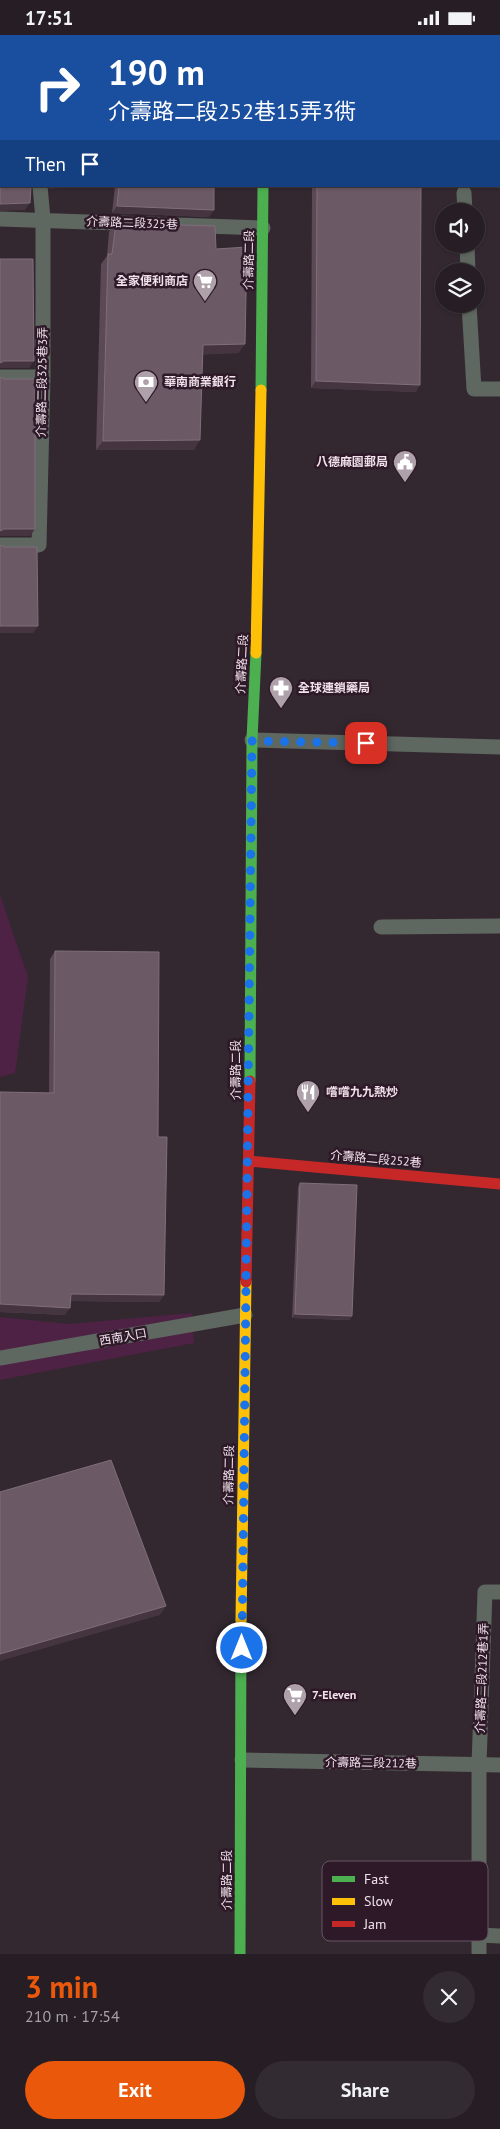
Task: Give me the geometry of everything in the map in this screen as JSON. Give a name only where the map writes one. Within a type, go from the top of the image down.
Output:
[{"type":"main road","name":"介壽路二段","points":[[240,1954],[242,1517],[249,1161],[252,741],[258,617],[263,187]]},
{"type":"main road","name":"介壽路二段252巷","points":[[249,1161],[500,1184]]},
{"type":"lane","name":"介壽路二段325巷3弄","points":[[0,545],[38,545],[43,377],[43,219],[40,187]]},
{"type":"lane","points":[[464,193],[465,203]]},
{"type":"lane","name":"介壽路二段325巷","points":[[0,219],[263,228]]},
{"type":"lane","points":[[470,313],[474,389],[500,389]]},
{"type":"lane","points":[[0,377],[43,377]]},
{"type":"lane","points":[[252,741],[500,747]]},
{"type":"lane","points":[[381,927],[500,926]]},
{"type":"lane","name":"西南入口","points":[[0,1358],[245,1315]]},
{"type":"lane","name":"介壽路二段212巷1弄","points":[[479,1861],[479,1765],[492,1592]]},
{"type":"lane","name":"介壽路二段212巷","points":[[242,1760],[500,1765]]},
{"type":"lane","name":"介壽路二段212巷1弄","points":[[479,1941],[479,1954]]},
{"type":"shaded area","points":[[0,895],[28,977],[15,1073],[0,1077]]},
{"type":"shaded area","points":[[192,1313],[194,1343],[0,1380],[0,1317],[69,1324]]},
{"type":"building","points":[[0,187],[31,187],[30,203],[0,204]]},
{"type":"building","points":[[119,187],[214,187],[214,210],[117,206]]},
{"type":"building","points":[[317,187],[421,187],[420,385],[316,381]]},
{"type":"building","points":[[116,223],[215,226],[216,249],[247,247],[245,344],[203,345],[200,440],[103,441],[108,254],[112,254]]},
{"type":"building","points":[[0,259],[33,259],[34,361],[4,361],[0,363]]},
{"type":"building","points":[[0,377],[4,379],[35,379],[35,529],[4,529],[0,531]]},
{"type":"building","points":[[0,545],[4,547],[37,547],[38,626],[0,626]]},
{"type":"building","points":[[55,951],[159,952],[158,1137],[167,1137],[164,1295],[71,1294],[70,1308],[0,1304],[0,1092],[54,1093]]},
{"type":"building","points":[[300,1183],[357,1185],[352,1316],[295,1314]]},
{"type":"building","points":[[111,1460],[166,1606],[0,1654],[0,1492]]},
{"type":"traffic: fast","points":[[261,390],[263,187]]},
{"type":"traffic: fast","points":[[250,1081],[252,740],[256,653]]},
{"type":"traffic: fast","points":[[240,1954],[241,1620]]},
{"type":"traffic: slow","points":[[256,653],[261,390]]},
{"type":"traffic: slow","points":[[241,1620],[246,1282]]},
{"type":"traffic: jam","points":[[246,1282],[250,1081]]},
{"type":"traffic: jam","points":[[249,1161],[500,1184]]},
{"type":"place","name":"全家便利商店","points":[[205,302]]},
{"type":"place","name":"華南商業銀行","points":[[146,403]]},
{"type":"place","name":"八德麻園郵局","points":[[405,483]]},
{"type":"place","name":"全球連鎖藥局","points":[[281,709]]},
{"type":"place","name":"嚐嚐九九熱炒","points":[[308,1113]]},
{"type":"place","name":"7-Eleven","points":[[295,1716]]},
{"type":"route","points":[[242,1648],[242,1517],[249,1161],[252,741],[366,743]]}]
